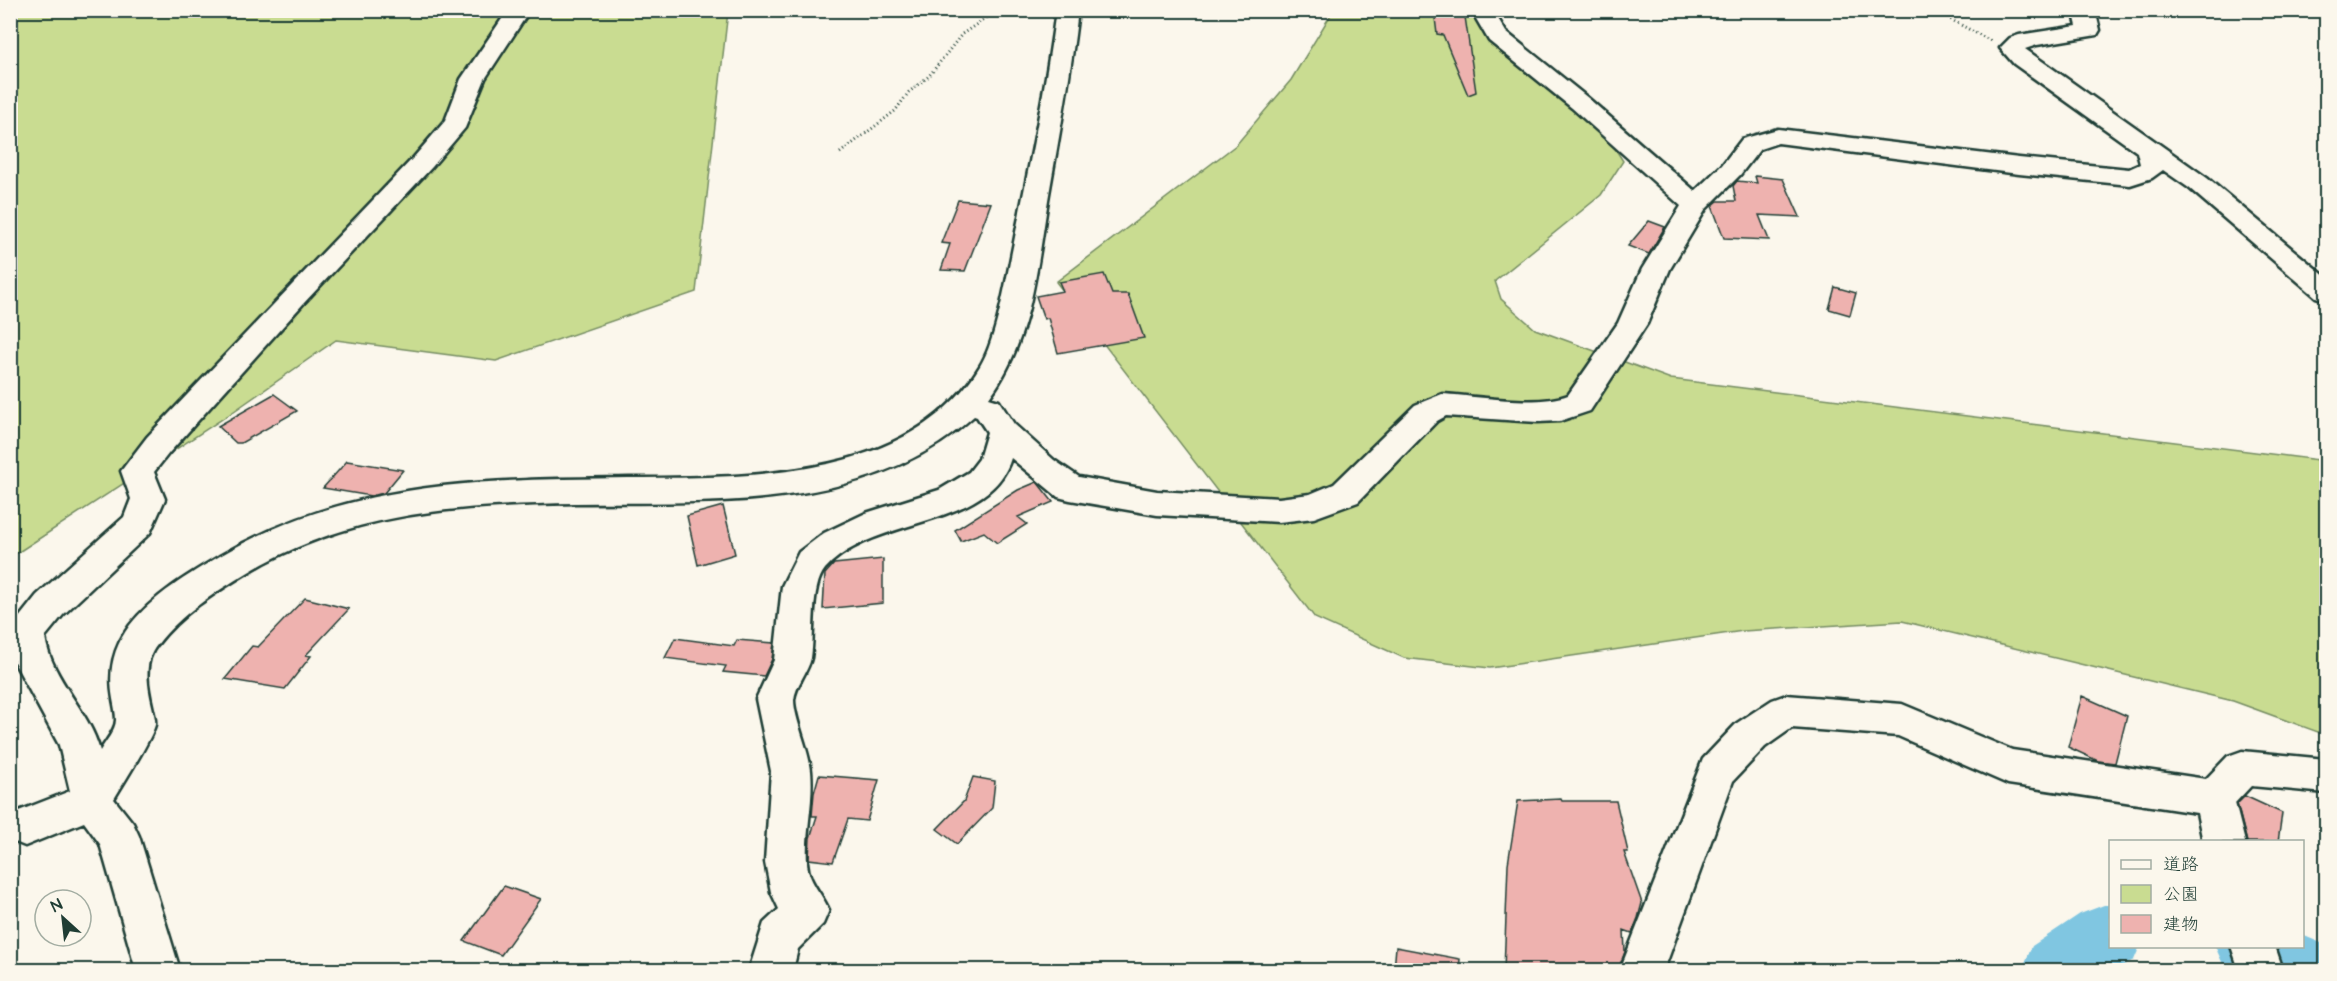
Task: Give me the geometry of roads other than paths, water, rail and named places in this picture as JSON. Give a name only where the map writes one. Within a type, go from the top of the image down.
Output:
[{"type":"street","points":[[158,970],[118,836],[92,801],[78,742],[29,656],[26,634],[50,605],[138,524],[148,499],[137,471],[158,445],[293,298],[423,162],[456,123],[473,79],[519,10]]},
{"type":"street","points":[[25,827],[92,801],[136,724],[130,690],[130,660],[145,632],[188,592],[247,555],[311,526],[361,511],[419,500],[485,493],[738,488],[796,483],[845,472],[894,453],[935,430],[968,403],[999,359],[1019,290],[1049,137],[1067,10]]},
{"type":"street","points":[[1482,10],[1497,36],[1580,103],[1695,205]]},
{"type":"street","points":[[2084,10],[2089,30],[2073,35],[2033,38],[2017,42],[2011,48],[2022,59],[2198,183],[2326,291]]},
{"type":"street","points":[[968,403],[988,409],[1003,432],[1043,468],[1070,488],[1157,503],[1278,510],[1314,506],[1346,493],[1426,413],[1442,405],[1538,411],[1560,410],[1579,402],[1632,324],[1656,269],[1695,205],[1731,170],[1751,144],[1778,136],[2008,165],[2130,177],[2143,173],[2153,166],[2150,149]]},
{"type":"street","points":[[771,970],[779,938],[808,910],[792,892],[786,862],[790,771],[775,699],[792,660],[801,586],[811,561],[836,542],[878,522],[951,499],[981,480],[994,462],[1003,432]]},
{"type":"street","points":[[1642,970],[1717,771],[1751,735],[1786,711],[1902,720],[2008,766],[2214,798]]},
{"type":"street","points":[[2214,798],[2242,768],[2326,776]]},
{"type":"street","points":[[2214,798],[2224,840]]},
{"type":"street","points":[[2254,948],[2261,970]]},
{"type":"waterway","points":[[2056,970],[2104,937],[2109,937]]},
{"type":"waterway","points":[[2254,948],[2305,970]]}]
